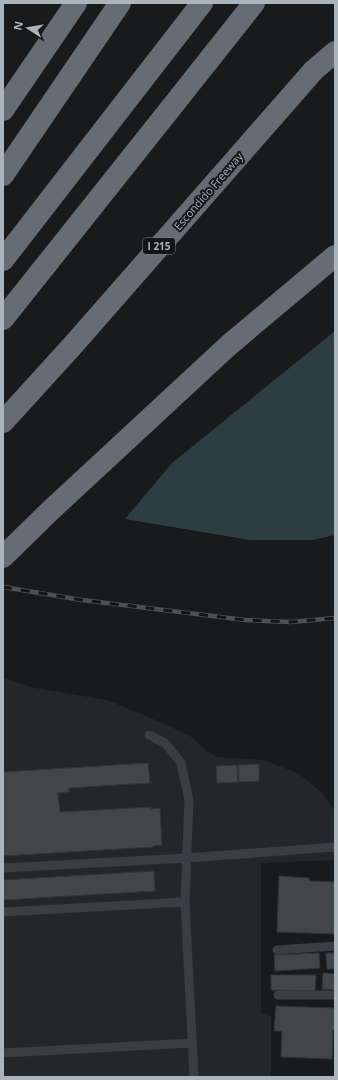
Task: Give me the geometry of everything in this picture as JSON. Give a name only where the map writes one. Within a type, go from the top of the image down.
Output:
[{"type":"highway","points":[[3,110],[76,3]]},
{"type":"highway","points":[[3,175],[120,3]]},
{"type":"highway","points":[[3,260],[202,3]]},
{"type":"highway","points":[[3,319],[254,3]]},
{"type":"highway","points":[[314,70],[335,44]]},
{"type":"highway","name":"Escondido Freeway","points":[[3,422],[74,344],[314,70],[335,52]]},
{"type":"highway","points":[[3,557],[51,510],[230,345],[335,256]]},
{"type":"lane","points":[[149,735],[165,743],[181,764],[189,800],[184,902],[194,1077]]},
{"type":"lane","points":[[3,868],[187,858],[335,847]]},
{"type":"lane","points":[[3,912],[184,902]]},
{"type":"lane","points":[[277,950],[335,946]]},
{"type":"lane","points":[[278,995],[335,995]]},
{"type":"lane","points":[[3,1053],[192,1043]]},
{"type":"shaded area","points":[[335,331],[335,535],[313,540],[250,540],[125,519],[172,463]]},
{"type":"shaded area","points":[[3,678],[35,688],[107,700],[190,736],[207,751],[218,757],[263,760],[298,773],[324,795],[335,812],[335,860],[261,863],[261,1013],[271,1017],[271,1077],[3,1077]]},
{"type":"building","points":[[148,763],[150,783],[69,788],[69,792],[58,793],[60,812],[151,807],[151,809],[160,808],[162,845],[153,847],[3,856],[3,772]]},
{"type":"building","points":[[259,764],[259,781],[239,782],[238,765]]},
{"type":"building","points":[[237,765],[238,782],[217,783],[216,766]]},
{"type":"building","points":[[154,871],[155,891],[3,900],[3,880]]},
{"type":"building","points":[[279,876],[309,878],[309,881],[335,882],[335,934],[277,932]]},
{"type":"building","points":[[319,953],[320,968],[275,971],[274,955]]},
{"type":"building","points":[[326,953],[335,953],[335,969],[327,969]]},
{"type":"building","points":[[323,973],[335,974],[335,990],[322,989]]},
{"type":"building","points":[[271,975],[316,975],[315,991],[271,990]]},
{"type":"building","points":[[276,1006],[335,1008],[335,1030],[333,1030],[332,1059],[281,1057],[282,1031],[274,1031]]},
{"type":"railway","points":[[3,587],[82,600],[245,620],[291,622],[335,618]]}]
